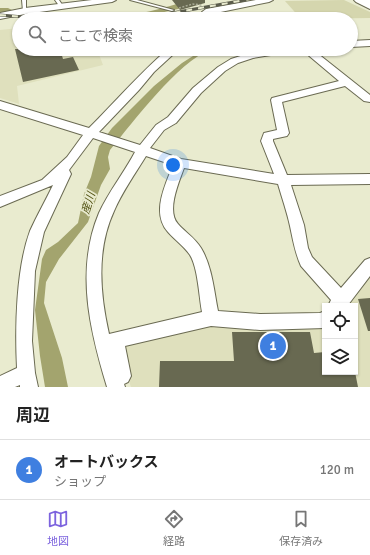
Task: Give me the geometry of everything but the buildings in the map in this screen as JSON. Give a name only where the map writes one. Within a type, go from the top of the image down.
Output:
[{"type":"street","points":[[20,12],[59,3],[112,0]]},
{"type":"street","points":[[216,12],[269,0]]},
{"type":"street","points":[[360,0],[370,5]]},
{"type":"street","points":[[205,12],[211,3]]},
{"type":"street","points":[[0,16],[12,14]]},
{"type":"street","points":[[358,44],[370,43]]},
{"type":"street","points":[[0,202],[47,183],[62,170],[150,70],[166,56]]},
{"type":"street","points":[[119,382],[97,317],[93,272],[100,230],[106,213],[140,149],[164,123],[172,120],[198,88],[218,70],[231,62],[248,56]]},
{"type":"street","points":[[314,56],[346,82],[370,99]]},
{"type":"street","points":[[346,82],[276,100],[283,133],[268,136],[267,141],[283,180],[297,225],[301,248],[306,261],[339,303],[370,265]]},
{"type":"street","points":[[0,105],[95,134],[180,163],[283,180],[370,179]]},
{"type":"street","points":[[0,113],[13,109]]},
{"type":"street","points":[[180,163],[169,191],[166,216],[172,227],[196,252],[201,265],[211,318]]},
{"type":"street","points":[[0,385],[28,380],[24,341],[28,270],[37,232],[65,174],[62,170]]},
{"type":"street","points":[[119,382],[114,340],[211,318],[260,322],[322,320]]},
{"type":"lane","points":[[24,0],[25,11]]},
{"type":"lane","points":[[132,0],[143,4],[170,9]]},
{"type":"path","points":[[170,9],[193,4],[198,6],[211,3]]},
{"type":"shaded area","points":[[344,0],[370,12],[370,18],[358,18],[358,12],[295,12],[285,1]]},
{"type":"shaded area","points":[[12,29],[12,56],[100,56],[103,65],[17,86],[19,104],[0,98],[0,30]]},
{"type":"shaded area","points":[[370,274],[370,387],[131,387],[126,372],[124,344],[210,323],[322,326],[322,375],[358,375],[358,303],[346,303]]},
{"type":"water","name":"産川","points":[[193,56],[198,56],[170,79],[110,150],[108,157],[110,169],[101,185],[88,222],[59,259],[46,282],[44,303],[62,358],[68,387],[45,387],[35,310],[42,259],[46,250],[58,242],[78,223],[84,194],[91,177],[99,146],[112,128],[154,86]]},
{"type":"waterway","points":[[157,12],[197,0]]},
{"type":"waterway","points":[[0,10],[8,10]]},
{"type":"railway","points":[[178,12],[245,0]]},
{"type":"railway","points":[[0,15],[12,16]]},
{"type":"place","name":"オートバックス","points":[[273,346]]}]
